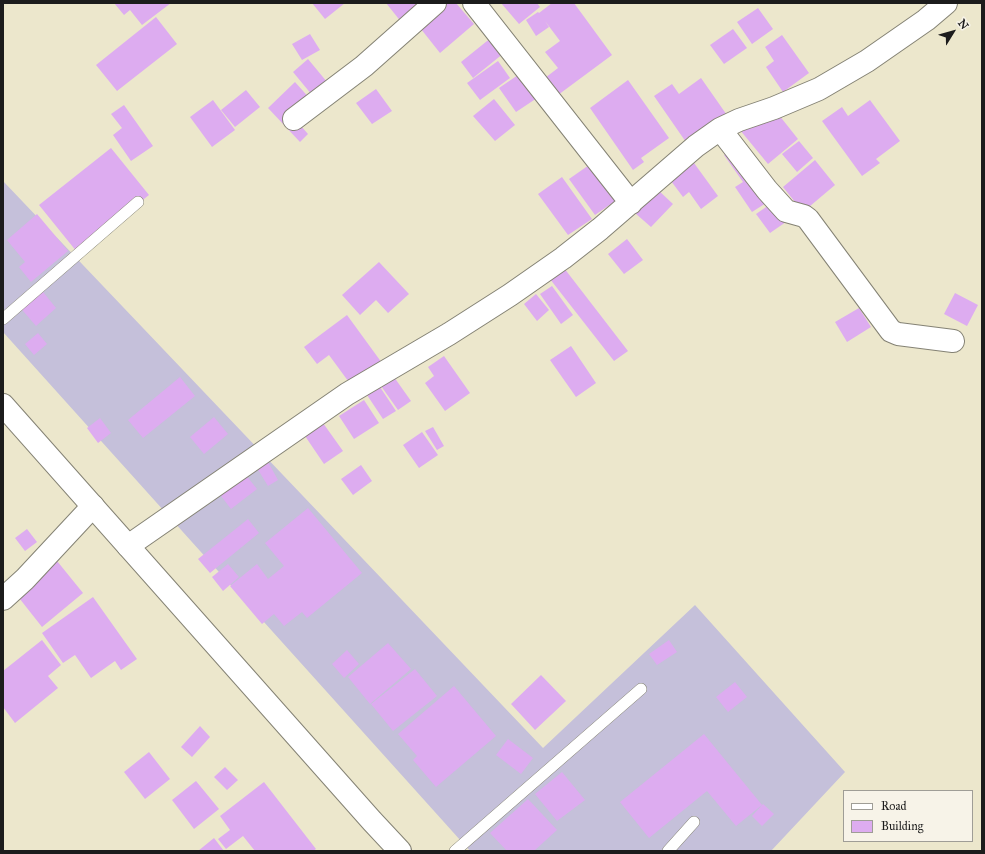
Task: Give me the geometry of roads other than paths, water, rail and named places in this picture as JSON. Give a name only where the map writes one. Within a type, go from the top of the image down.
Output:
[{"type":"street","points":[[294,119],[364,66],[435,3]]},
{"type":"street","points":[[474,3],[631,203]]},
{"type":"street","points":[[128,546],[347,394],[449,334],[510,295],[563,258],[631,203],[696,146],[720,129],[818,89],[867,61],[926,20],[946,3]]},
{"type":"street","points":[[720,129],[767,190],[786,211],[804,216],[808,219],[891,331],[898,334],[953,341]]},
{"type":"street","points":[[3,405],[400,851]]},
{"type":"street","points":[[3,599],[25,579],[93,506]]},
{"type":"lane","points":[[3,319],[138,202]]},
{"type":"lane","points":[[455,851],[641,689]]},
{"type":"lane","points":[[668,851],[694,822]]}]
